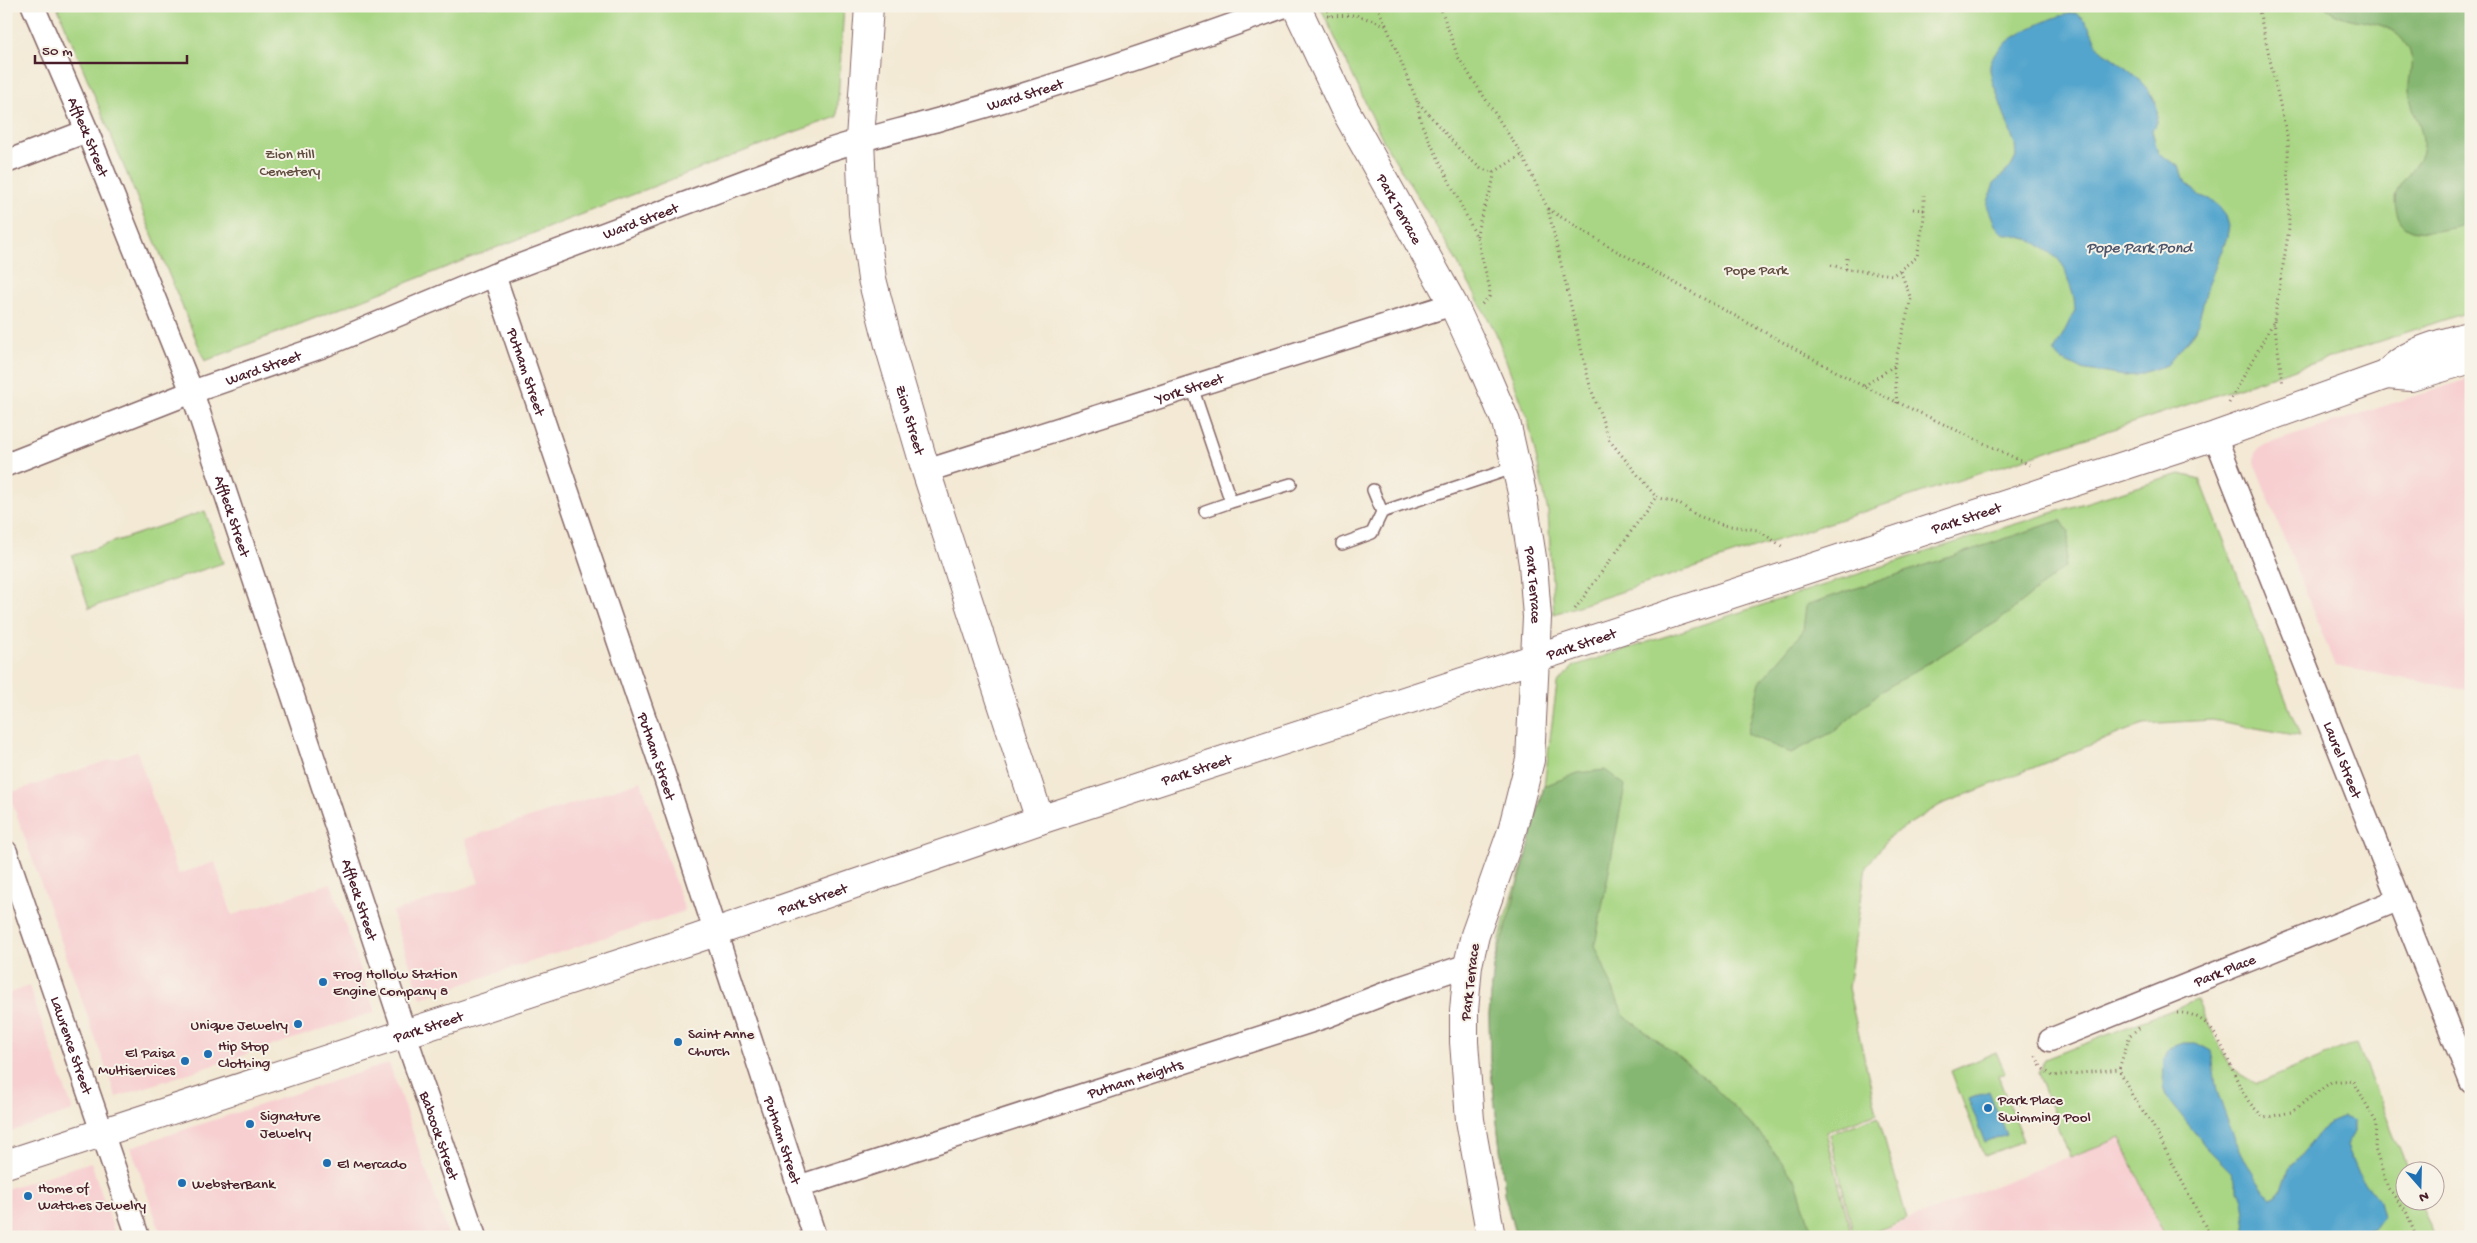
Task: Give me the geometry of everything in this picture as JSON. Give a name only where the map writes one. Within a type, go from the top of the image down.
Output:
[{"type":"main road","name":"Zion Street","points":[[869,6],[860,139],[863,213],[872,279],[889,345],[926,471],[1040,820]]},
{"type":"main road","name":"Park Terrace","points":[[1296,6],[1344,108],[1456,312],[1506,422],[1533,564],[1537,617],[1533,731],[1523,794],[1475,935],[1468,965],[1464,1011],[1466,1083],[1489,1236]]},
{"type":"main road","name":"Park Street","points":[[2386,374],[2394,365],[2416,353],[2471,335]]},
{"type":"main road","name":"Park Street","points":[[6,1164],[715,933],[1040,820],[2215,436],[2386,374],[2411,377],[2471,359]]},
{"type":"street","name":"Affleck Street","points":[[33,6],[87,131],[192,392],[405,1034]]},
{"type":"street","name":"Ward Street","points":[[6,465],[192,392],[321,347],[494,276],[860,139],[951,116],[1016,96],[1180,44],[1285,6]]},
{"type":"street","points":[[6,162],[87,131]]},
{"type":"street","name":"Putnam Street","points":[[494,276],[665,778],[815,1237]]},
{"type":"street","name":"York Street","points":[[926,471],[1192,387],[1456,312]]},
{"type":"street","name":"Laurel Street","points":[[2215,436],[2471,1082]]},
{"type":"street","name":"Lawrence Street","points":[[6,852],[138,1237]]},
{"type":"street","name":"Park Place","points":[[2042,1046],[2398,900]]},
{"type":"street","name":"Putnam Heights","points":[[798,1187],[1327,1016],[1402,987],[1468,965]]},
{"type":"street","name":"Babcock Street","points":[[405,1034],[475,1237]]},
{"type":"lane","points":[[1192,387],[1231,502]]},
{"type":"lane","points":[[1342,544],[1372,533],[1382,512],[1516,468]]},
{"type":"lane","points":[[1205,511],[1290,484]]},
{"type":"lane","points":[[1373,490],[1382,512]]},
{"type":"path","points":[[1326,6],[1330,16]]},
{"type":"path","points":[[1377,6],[1417,101],[1421,123],[1477,238],[1490,289],[1490,297],[1483,304],[1456,312]]},
{"type":"path","points":[[1440,6],[1458,56],[1522,155],[1548,209],[1590,386],[1610,441],[1656,497],[1678,503],[1696,515],[1723,525],[1758,530],[1782,547]]},
{"type":"path","points":[[2258,6],[2288,140],[2289,229],[2274,321],[2283,385]]},
{"type":"path","points":[[1321,18],[1356,15],[1386,25]]},
{"type":"path","points":[[1417,101],[1460,150],[1481,169],[1494,172],[1522,155]]},
{"type":"path","points":[[1477,238],[1478,223],[1494,184],[1494,172]]},
{"type":"path","points":[[1831,265],[1846,269],[1892,275],[1917,258],[1924,210],[1924,195]]},
{"type":"path","points":[[1548,209],[1615,250],[1864,386],[2032,466]]},
{"type":"path","points":[[1913,209],[1924,210]]},
{"type":"path","points":[[1846,269],[1847,257]]},
{"type":"path","points":[[1897,403],[1894,366],[1911,299],[1900,270]]},
{"type":"path","points":[[2230,403],[2240,380],[2259,351],[2274,321]]},
{"type":"path","points":[[1864,386],[1894,366]]},
{"type":"path","points":[[1575,609],[1656,497]]},
{"type":"path","points":[[2170,1014],[2190,1013],[2212,1027],[2246,1098],[2264,1118],[2291,1112],[2331,1082],[2353,1080],[2376,1122],[2375,1149],[2388,1188],[2406,1210],[2416,1237]]},
{"type":"path","points":[[2145,1025],[2130,1035],[2119,1069],[2133,1097],[2151,1122],[2211,1237]]},
{"type":"path","points":[[2042,1046],[2041,1067],[2052,1076],[2119,1069]]},
{"type":"path","points":[[2019,1104],[2034,1098]]},
{"type":"shaded area","points":[[2471,378],[2471,691],[2335,666],[2254,462],[2255,453],[2261,446]]},
{"type":"shaded area","points":[[137,751],[178,874],[215,862],[232,915],[331,883],[375,1012],[116,1097],[9,793]]},
{"type":"shaded area","points":[[641,781],[685,911],[421,998],[392,912],[479,883],[465,839]]},
{"type":"shaded area","points":[[29,986],[73,1111],[6,1133],[6,994]]},
{"type":"shaded area","points":[[389,1063],[449,1237],[162,1237],[131,1147]]},
{"type":"shaded area","points":[[2120,1137],[2165,1237],[1866,1237],[1966,1197]]},
{"type":"shaded area","points":[[91,1162],[116,1237],[6,1237],[6,1189]]},
{"type":"green space","name":"Zion Hill Cemetery","points":[[57,6],[844,6],[837,117],[786,135],[205,361]]},
{"type":"green space","name":"Pope Park","points":[[1320,6],[2471,6],[2471,311],[1554,614],[1548,512],[1528,420],[1496,333],[1451,251],[1384,142]]},
{"type":"green space","points":[[2324,6],[2471,6],[2471,224],[2428,232],[2409,228],[2402,223],[2396,208],[2396,193],[2416,165],[2423,146],[2422,133],[2409,91],[2410,51],[2399,36],[2389,29],[2345,18]]},
{"type":"green space","points":[[2180,474],[2200,479],[2300,736],[2212,720],[2143,724],[1940,805],[1890,836],[1866,867],[1848,988],[1877,1113],[1826,1132],[1852,1237],[1516,1237],[1506,1200],[1490,1062],[1489,1015],[1494,967],[1504,920],[1527,854],[1544,786],[1557,684],[1574,666],[1963,540]]},
{"type":"green space","points":[[205,511],[223,563],[89,608],[72,556]]},
{"type":"green space","points":[[2061,520],[2069,533],[2065,567],[2000,620],[1880,692],[1835,731],[1791,753],[1747,734],[1760,682],[1803,631],[1806,605]]},
{"type":"green space","points":[[1605,770],[1625,785],[1595,945],[1624,1016],[1677,1055],[1708,1081],[1763,1137],[1796,1181],[1811,1229],[1818,1237],[1516,1237],[1506,1200],[1490,1062],[1489,1015],[1494,967],[1527,854],[1544,786],[1578,773]]},
{"type":"green space","points":[[2197,1000],[2231,1069],[2257,1084],[2347,1046],[2357,1044],[2404,1160],[2394,1160],[2394,1210],[2424,1210],[2435,1237],[2165,1237],[2120,1138],[2070,1157],[2038,1073],[2045,1059]]},
{"type":"green space","name":"Park Place Swimming Pool","points":[[1996,1052],[2005,1073],[1998,1076],[2023,1141],[1984,1156],[1951,1071]]},
{"type":"green space","points":[[1878,1116],[1907,1219],[1861,1237],[1854,1237],[1830,1134]]},
{"type":"water","name":"Pope Park Pond","points":[[2075,13],[2088,25],[2101,50],[2140,81],[2154,99],[2157,109],[2157,120],[2152,130],[2158,153],[2179,166],[2183,178],[2198,195],[2209,199],[2219,207],[2226,216],[2229,226],[2227,237],[2208,286],[2196,330],[2167,365],[2136,375],[2124,376],[2080,369],[2061,360],[2054,352],[2075,310],[2074,298],[2064,267],[2058,259],[2032,240],[2002,233],[1995,225],[1987,205],[1994,183],[2011,167],[2016,157],[2015,145],[1992,80],[1990,62],[1999,49],[2007,42],[2030,28],[2054,18]]},
{"type":"water","points":[[2182,1043],[2196,1043],[2211,1051],[2217,1089],[2225,1115],[2255,1177],[2271,1197],[2282,1190],[2289,1169],[2327,1124],[2344,1117],[2354,1121],[2354,1132],[2346,1146],[2357,1172],[2379,1201],[2383,1216],[2374,1228],[2346,1236],[2329,1232],[2311,1233],[2311,1237],[2247,1237],[2242,1199],[2231,1172],[2206,1147],[2166,1096],[2163,1086],[2164,1059],[2169,1048]]},
{"type":"water","points":[[1989,1091],[2006,1135],[1985,1143],[1968,1099]]},
{"type":"place","name":"Frog Hollow Station Engine Company 8","points":[[323,982]]},
{"type":"place","name":"Unique Jewelry","points":[[298,1024]]},
{"type":"place","name":"Saint Anne Church","points":[[678,1042]]},
{"type":"place","name":"Hip Stop Clothing","points":[[208,1054]]},
{"type":"place","name":"El Paisa Multiservices","points":[[185,1061]]},
{"type":"place","name":"Park Place Swimming Pool","points":[[1988,1108]]},
{"type":"place","name":"Signature Jewelry","points":[[250,1124]]},
{"type":"place","name":"El Mercado","points":[[327,1163]]},
{"type":"place","name":"WebsterBank","points":[[182,1183]]},
{"type":"place","name":"Home of Watches Jewelry","points":[[28,1196]]}]
